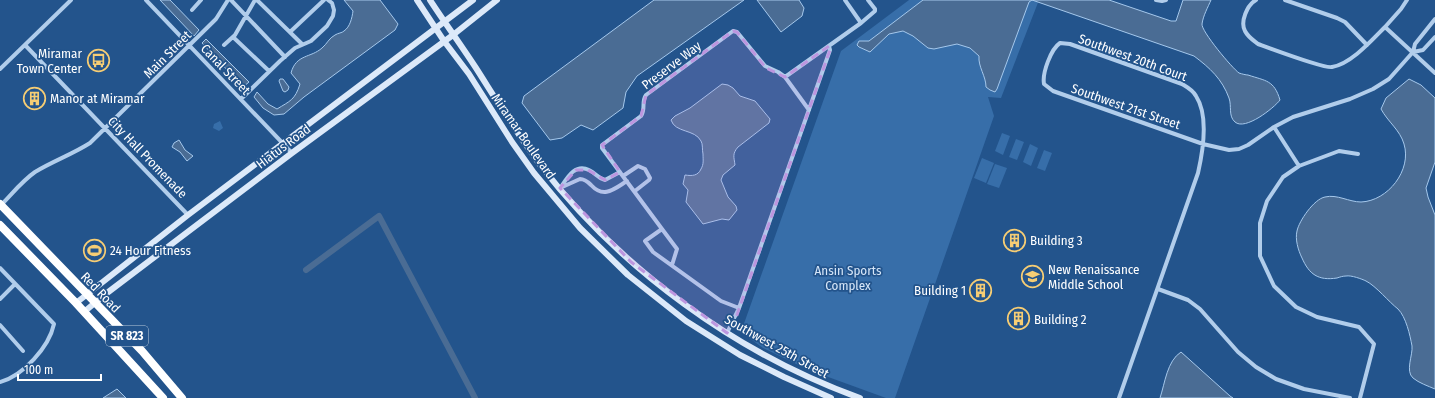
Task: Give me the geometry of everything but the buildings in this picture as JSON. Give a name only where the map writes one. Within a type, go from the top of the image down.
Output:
[{"type":"highway","name":"Red Road","points":[[0,204],[142,351],[182,398]]},
{"type":"highway","name":"Red Road","points":[[0,225],[76,303],[163,398]]},
{"type":"street","points":[[0,69],[71,0]]},
{"type":"street","name":"Canal Street","points":[[146,0],[292,153]]},
{"type":"street","points":[[192,10],[199,0]]},
{"type":"street","points":[[229,0],[285,57]]},
{"type":"street","name":"Main Street","points":[[0,204],[36,172],[82,149],[90,143],[216,20],[229,0]]},
{"type":"street","points":[[224,45],[233,37],[256,0],[302,44]]},
{"type":"street","points":[[290,32],[324,0]]},
{"type":"street","points":[[241,99],[295,48],[311,41],[327,26],[334,10],[332,3],[328,0]]},
{"type":"street","name":"Miramar Boulevard","points":[[417,0],[435,29],[469,74],[512,142],[534,173],[580,228],[627,274]]},
{"type":"street","name":"Miramar Boulevard","points":[[430,0],[504,112],[542,166],[589,220],[631,262]]},
{"type":"street","name":"Hiatus Road","points":[[76,303],[188,215],[473,0]]},
{"type":"street","name":"Hiatus Road","points":[[84,312],[292,153],[497,0]]},
{"type":"street","points":[[845,0],[861,22]]},
{"type":"street","points":[[785,77],[875,11],[868,0]]},
{"type":"street","points":[[1156,0],[1166,0]]},
{"type":"street","points":[[1256,0],[1252,2],[1244,21],[1244,30],[1249,37],[1258,44],[1330,68],[1342,64],[1367,44],[1385,27],[1407,0]]},
{"type":"street","points":[[1285,0],[1345,22],[1367,44]]},
{"type":"street","points":[[1413,52],[1415,44],[1435,18]]},
{"type":"street","points":[[1385,27],[1435,73]]},
{"type":"street","name":"Preserve Way","points":[[672,265],[677,250],[602,148],[602,145],[641,116],[644,112],[643,102],[646,95],[733,31],[737,32],[765,66],[785,77],[809,110]]},
{"type":"street","points":[[233,37],[269,71]]},
{"type":"street","points":[[1413,52],[1423,50],[1435,37]]},
{"type":"street","name":"Southwest 20th Court","points":[[1044,84],[1043,78],[1053,49],[1060,43],[1070,44],[1182,84],[1191,89],[1197,96],[1202,108],[1204,122],[1203,144]]},
{"type":"street","name":"City Hall Promenade","points":[[25,45],[188,215]]},
{"type":"street","points":[[727,332],[739,308],[830,50],[829,46]]},
{"type":"street","name":"Southwest 21st Street","points":[[1044,84],[1054,91],[1203,144],[1229,150],[1239,149],[1248,145],[1274,127],[1293,117],[1350,100],[1373,89],[1389,79],[1413,52]]},
{"type":"street","points":[[1274,127],[1299,166]]},
{"type":"street","points":[[1119,398],[1198,173],[1203,144]]},
{"type":"street","points":[[1358,154],[1339,151],[1299,166],[1283,176],[1266,201],[1260,223],[1260,256],[1274,286],[1296,307],[1317,317],[1359,327],[1374,344],[1360,398]]},
{"type":"street","points":[[623,176],[638,166],[645,169],[650,178],[635,191]]},
{"type":"street","points":[[560,188],[570,174],[582,168],[588,170],[599,178],[606,180],[620,172]]},
{"type":"street","points":[[560,188],[580,179],[588,182],[596,190],[602,193],[608,192],[627,181]]},
{"type":"street","points":[[662,229],[645,241],[653,252],[721,301],[739,308]]},
{"type":"street","name":"Southwest 25th Street","points":[[631,262],[690,308],[742,342],[790,368],[832,388],[860,398]]},
{"type":"street","points":[[0,268],[54,324],[52,332],[42,350],[30,364],[5,381],[0,382]]},
{"type":"street","name":"Southwest 25th Street","points":[[627,274],[686,321],[740,355],[784,378],[831,398]]},
{"type":"street","points":[[0,299],[15,284]]},
{"type":"street","points":[[1158,289],[1188,300],[1200,309],[1238,352],[1256,367],[1276,379],[1304,389],[1350,398]]},
{"type":"street","points":[[0,325],[23,351]]},
{"type":"highlighted area","points":[[733,31],[737,32],[766,68],[785,77],[829,46],[830,50],[737,315],[727,333],[631,262],[560,188],[576,170],[588,170],[605,180],[620,172],[602,145],[641,116],[646,95]]},
{"type":"green space","name":"Ansin Sports Complex","points":[[909,0],[1039,0],[1001,98],[988,97],[994,116],[895,398],[886,398],[809,370],[763,348],[741,332],[841,51]]},
{"type":"green space","points":[[220,121],[223,128],[219,131],[213,128],[214,124]]},
{"type":"green space","points":[[1002,133],[1010,136],[1003,155],[995,151]]},
{"type":"green space","points":[[1016,139],[1024,142],[1017,160],[1009,157]]},
{"type":"green space","points":[[1030,144],[1038,148],[1031,166],[1023,162]]},
{"type":"green space","points":[[1044,150],[1052,153],[1045,171],[1037,168]]},
{"type":"green space","points":[[982,158],[994,163],[986,183],[974,178]]},
{"type":"green space","points":[[995,164],[1007,168],[999,188],[987,184]]},
{"type":"shaded area","points":[[160,0],[170,0],[199,30],[194,36]]},
{"type":"shaded area","points":[[344,0],[380,0],[398,24],[395,30],[304,97],[284,114],[274,115],[263,108],[254,97],[257,92],[268,104],[277,109],[289,102],[296,94],[300,84],[291,73],[296,62],[318,51],[333,36],[343,32],[348,27],[353,11]]},
{"type":"shaded area","points":[[654,0],[744,0],[637,76],[626,92],[623,108],[593,130],[581,125],[562,138],[550,140],[522,103],[524,96]]},
{"type":"shaded area","points":[[757,0],[799,0],[804,8],[802,16],[781,32]]},
{"type":"shaded area","points":[[923,0],[1032,0],[1029,2],[995,92],[986,87],[979,56],[970,48],[957,44],[934,49],[928,48],[913,36],[903,31],[889,34],[870,52],[857,45],[859,41],[869,41]]},
{"type":"shaded area","points":[[1032,0],[1109,0],[1171,21],[1176,21],[1183,0],[1211,0],[1204,15],[1202,24],[1206,34],[1235,70],[1239,73],[1268,82],[1275,88],[1280,100],[1272,108],[1252,121],[1240,124],[1235,122],[1231,114],[1230,101],[1223,85],[1205,65],[1194,56]]},
{"type":"shaded area","points":[[206,39],[249,82],[243,87],[202,43]]},
{"type":"shaded area","points":[[280,79],[283,79],[289,87],[285,92],[283,91],[279,81]]},
{"type":"shaded area","points":[[1409,79],[1421,85],[1435,98],[1435,162],[1426,188],[1435,215],[1435,389],[1418,381],[1411,375],[1409,367],[1412,346],[1409,332],[1401,312],[1374,286],[1364,280],[1351,276],[1330,279],[1315,275],[1305,264],[1299,252],[1296,234],[1298,227],[1308,211],[1321,199],[1330,196],[1356,202],[1371,200],[1389,190],[1396,182],[1401,174],[1404,164],[1406,154],[1404,144],[1400,134],[1381,109],[1386,98]]},
{"type":"shaded area","points":[[722,84],[733,88],[740,96],[755,101],[770,119],[769,123],[736,149],[734,154],[735,165],[723,175],[721,180],[728,197],[736,206],[737,210],[729,220],[722,219],[703,224],[686,202],[688,190],[683,184],[685,175],[696,174],[702,167],[702,142],[694,134],[677,127],[671,120]]},
{"type":"shaded area","points":[[179,140],[185,150],[193,156],[187,161],[180,152],[172,147],[174,143]]},
{"type":"shaded area","points":[[1181,352],[1233,398],[1160,398],[1170,367],[1176,356]]},
{"type":"shaded area","points":[[117,389],[126,398],[103,398]]},
{"type":"waterway","points":[[306,270],[379,216],[475,398]]},
{"type":"place","name":"Miramar Town Center","points":[[98,60]]},
{"type":"place","name":"Manor at Miramar","points":[[34,98]]},
{"type":"place","name":"Building 3","points":[[1014,240]]},
{"type":"place","name":"24 Hour Fitness","points":[[94,250]]},
{"type":"place","name":"New Renaissance Middle School","points":[[1033,276]]},
{"type":"place","name":"Building 1","points":[[981,290]]},
{"type":"place","name":"Building 2","points":[[1018,319]]}]
